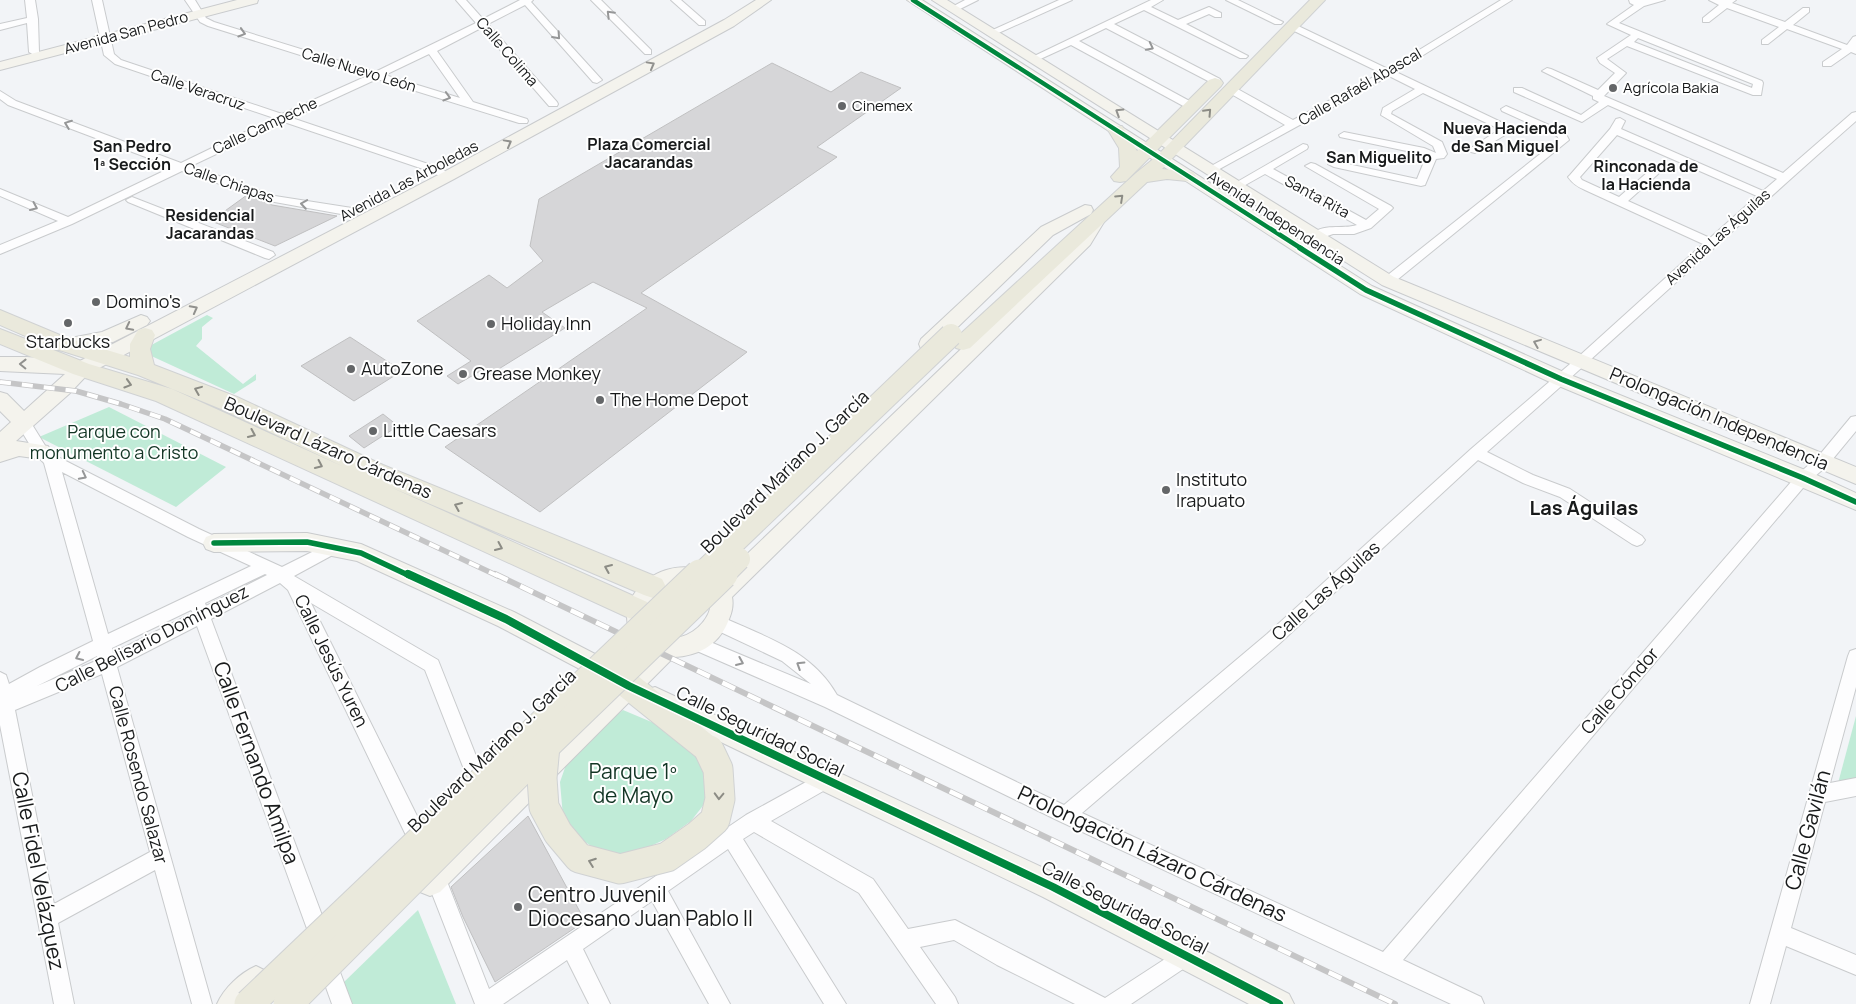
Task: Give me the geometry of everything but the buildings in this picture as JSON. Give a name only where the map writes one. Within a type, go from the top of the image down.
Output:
[{"type":"main road","name":"Boulevard Mariano J. García","points":[[1136,173],[1154,144],[1191,106],[1223,85],[1285,24],[1301,0]]},
{"type":"main road","name":"Boulevard Mariano J. García","points":[[249,1004],[1136,173],[1169,154],[1223,85],[1243,56],[1318,0]]},
{"type":"main road","points":[[1116,130],[1128,148],[1136,173],[1187,176]]},
{"type":"main road","name":"Boulevard Lázaro Cárdenas","points":[[0,318],[64,344],[146,370],[255,414],[375,471],[653,587]]},
{"type":"main road","points":[[144,335],[138,353],[146,370]]},
{"type":"main road","name":"Boulevard Lázaro Cárdenas","points":[[0,336],[81,369],[164,395],[275,444],[639,618]]},
{"type":"main road","name":"Boulevard Mariano J. García","points":[[288,1004],[545,746],[957,339]]},
{"type":"main road","points":[[64,344],[80,359],[81,369]]},
{"type":"main road","points":[[275,444],[299,446],[314,442]]},
{"type":"main road","points":[[545,746],[542,778],[544,807],[558,833],[579,858],[620,869],[667,857],[697,836],[715,820],[720,799],[718,769],[709,750],[630,686]]},
{"type":"street","points":[[30,0],[34,52]]},
{"type":"street","name":"Calle Veracruz","points":[[97,0],[109,55],[118,62],[281,119],[433,169],[448,176]]},
{"type":"street","name":"Avenida San Pedro","points":[[0,66],[195,8],[232,0]]},
{"type":"street","name":"Avenida San Pedro","points":[[195,8],[252,0]]},
{"type":"street","name":"Calle Colima","points":[[461,0],[553,104]]},
{"type":"street","points":[[526,0],[596,80]]},
{"type":"street","name":"Calle Campeche","points":[[0,250],[68,222],[180,166],[431,50],[526,0]]},
{"type":"street","points":[[596,0],[648,52]]},
{"type":"street","points":[[676,0],[702,23]]},
{"type":"street","name":"Avenida Las Arboledas","points":[[23,422],[81,369],[376,207],[433,169],[596,80],[648,52],[688,38],[702,23],[744,0]]},
{"type":"street","name":"Avenida Las Arboledas","points":[[64,344],[91,341],[121,332],[352,212],[376,207],[448,176],[688,38],[765,0]]},
{"type":"street","name":"Avenida Independencia","points":[[913,0],[1116,130],[1154,144]]},
{"type":"street","name":"Avenida Independencia","points":[[938,0],[1033,59],[1169,154],[1210,170],[1388,281],[1582,361]]},
{"type":"street","points":[[953,9],[973,0]]},
{"type":"street","points":[[992,33],[1067,0]]},
{"type":"street","points":[[1033,59],[1158,0]]},
{"type":"street","points":[[1231,0],[1499,125],[1503,130],[1501,133],[1475,150]]},
{"type":"street","name":"Calle Rafaél Abascal","points":[[1210,170],[1388,73],[1507,0]]},
{"type":"street","points":[[1629,0],[1641,4]]},
{"type":"street","points":[[1626,42],[1757,93],[1758,83],[1612,24],[1641,4],[1660,0]]},
{"type":"street","points":[[1714,0],[1728,2],[1853,50]]},
{"type":"street","points":[[1706,20],[1728,2]]},
{"type":"street","points":[[1144,7],[1243,56]]},
{"type":"street","name":"Calle Nuevo León","points":[[195,8],[203,20],[211,24],[523,121]]},
{"type":"street","points":[[1178,24],[1209,10],[1218,15],[1188,28]]},
{"type":"street","points":[[1765,42],[1806,10]]},
{"type":"street","points":[[0,27],[32,19]]},
{"type":"street","points":[[953,26],[971,20]]},
{"type":"street","points":[[1106,24],[1223,85],[1294,125]]},
{"type":"street","points":[[1518,90],[1582,119],[1603,98],[1621,73],[1603,62],[1602,58],[1638,34]]},
{"type":"street","name":"Avenida San Pedro","points":[[0,61],[104,36]]},
{"type":"street","points":[[1827,64],[1853,50],[1856,39]]},
{"type":"street","points":[[1072,41],[1191,106]]},
{"type":"street","points":[[431,50],[470,104]]},
{"type":"street","points":[[1547,71],[1603,98],[1784,178]]},
{"type":"street","points":[[1344,134],[1428,154],[1442,154],[1438,144],[1386,115],[1387,110],[1422,89]]},
{"type":"street","name":"Calle Chiapas","points":[[0,94],[12,103],[273,199],[352,212]]},
{"type":"street","points":[[1388,281],[1564,140],[1560,134],[1506,109]]},
{"type":"street","name":"Avenida Las Águilas","points":[[1582,361],[1710,243],[1856,115]]},
{"type":"street","points":[[1710,243],[1588,188],[1578,182],[1574,176],[1618,126],[1764,195]]},
{"type":"street","points":[[1236,186],[1267,170],[1303,147]]},
{"type":"street","name":"Avenida Independencia","points":[[1169,154],[1187,176],[1366,290],[1561,379],[1649,414]]},
{"type":"street","points":[[1334,164],[1421,183],[1428,154]]},
{"type":"street","points":[[1311,166],[1387,208],[1367,225],[1354,230],[1331,230],[1316,236]]},
{"type":"street","name":"Santa Rita","points":[[1267,170],[1367,225]]},
{"type":"street","points":[[1621,202],[1653,173]]},
{"type":"street","points":[[0,192],[68,222]]},
{"type":"street","points":[[132,200],[269,255]]},
{"type":"street","points":[[691,575],[1047,231],[1092,214]]},
{"type":"street","points":[[720,594],[1084,241],[1092,214]]},
{"type":"street","name":"Calle Las Águilas","points":[[1066,815],[1273,639],[1476,453],[1582,361]]},
{"type":"street","name":"Prolongación Independencia","points":[[1582,361],[1856,476]]},
{"type":"street","points":[[0,364],[28,364],[81,369]]},
{"type":"street","points":[[886,385],[900,386],[906,389],[915,398],[916,403]]},
{"type":"street","points":[[0,399],[23,422],[46,455]]},
{"type":"street","name":"Prolongación Independencia","points":[[1649,414],[1856,502]]},
{"type":"street","name":"Calle Cóndor","points":[[1387,963],[1803,478],[1822,462],[1856,421]]},
{"type":"street","points":[[0,432],[23,422]]},
{"type":"street","points":[[0,444],[23,422]]},
{"type":"street","points":[[0,454],[19,448],[46,455],[214,543],[266,566],[432,665],[475,776]]},
{"type":"street","points":[[1476,453],[1528,480],[1565,493],[1637,540]]},
{"type":"street","name":"Calle Rosendo Salazar","points":[[46,455],[104,645],[202,1004]]},
{"type":"street","points":[[726,541],[730,550],[738,556],[757,558]]},
{"type":"street","name":"Calle Seguridad Social","points":[[214,543],[307,542],[361,553],[506,619],[630,686],[1053,887],[1279,1004]]},
{"type":"street","points":[[252,582],[288,580],[335,547]]},
{"type":"street","points":[[252,582],[266,566]]},
{"type":"street","points":[[232,1004],[414,832],[594,666],[639,618],[646,594],[653,587],[671,578],[691,575],[708,581],[720,594],[723,603],[722,613],[713,631],[696,643],[687,646],[668,647],[650,640],[639,618]]},
{"type":"street","name":"Calle Jesús Yuren","points":[[288,580],[436,876],[485,1004]]},
{"type":"street","name":"Calle Belisario Domínguez","points":[[2,698],[46,672],[104,645],[199,608],[252,582]]},
{"type":"street","name":"Calle Belisario Domínguez","points":[[2,698],[53,689],[108,663],[199,608]]},
{"type":"street","name":"Calle Fernando Amilpa","points":[[199,608],[316,926]]},
{"type":"street","points":[[718,623],[780,652],[808,670],[822,685],[831,701]]},
{"type":"street","points":[[696,643],[831,701]]},
{"type":"street","points":[[308,1004],[668,647]]},
{"type":"street","name":"Calle Gavilán","points":[[1760,1004],[1856,656]]},
{"type":"street","name":"Calle Fidel Velázquez","points":[[2,698],[64,1004]]},
{"type":"street","name":"Prolongación Lázaro Cárdenas","points":[[831,701],[1066,815],[1474,1004]]},
{"type":"street","points":[[485,1004],[571,947],[752,821],[826,780]]},
{"type":"street","points":[[1817,795],[1856,787]]},
{"type":"street","points":[[752,821],[866,886],[948,1004]]},
{"type":"street","points":[[731,836],[836,1004]]},
{"type":"street","points":[[47,918],[161,857]]},
{"type":"street","points":[[655,887],[720,1004]]},
{"type":"street","points":[[904,940],[955,930],[1004,958],[1097,1004]]},
{"type":"street","points":[[1780,934],[1856,965]]},
{"type":"street","points":[[571,947],[600,1004]]},
{"type":"street","points":[[1113,1004],[1185,956]]},
{"type":"street","points":[[333,979],[342,1004]]},
{"type":"green space","points":[[207,315],[213,318],[202,327],[202,339],[196,346],[243,384],[256,374],[256,380],[234,394],[147,354],[144,349]]},
{"type":"green space","name":"Parque con monumento a Cristo","points":[[109,407],[226,467],[176,507],[39,437]]},
{"type":"green space","name":"Parque 1º de Mayo","points":[[623,710],[661,726],[708,762],[709,798],[691,821],[666,839],[642,850],[622,855],[599,851],[582,840],[563,817],[560,782],[568,759],[600,728]]},
{"type":"green space","points":[[1856,716],[1856,780],[1837,787]]},
{"type":"green space","points":[[418,910],[456,1004],[350,1004],[342,984]]},
{"type":"railway","points":[[0,382],[76,391],[165,419],[498,576]]},
{"type":"railway","points":[[495,574],[1395,1004]]},
{"type":"cycle path","points":[[913,0],[1366,290],[1561,379],[1803,478],[1856,502]]},
{"type":"cycle path","points":[[214,543],[307,542],[361,553],[506,619],[629,686],[1053,887],[1279,1004]]},
{"type":"place","name":"Agrícola Bakia","points":[[1613,88]]},
{"type":"place","name":"Cinemex","points":[[842,106]]},
{"type":"place","name":"Domino's","points":[[96,302]]},
{"type":"place","name":"Starbucks","points":[[68,323]]},
{"type":"place","name":"Holiday Inn","points":[[491,324]]},
{"type":"place","name":"AutoZone","points":[[351,369]]},
{"type":"place","name":"Grease Monkey","points":[[463,374]]},
{"type":"place","name":"The Home Depot","points":[[600,400]]},
{"type":"place","name":"Little Caesars","points":[[373,431]]},
{"type":"place","name":"Instituto Irapuato","points":[[1166,490]]},
{"type":"place","name":"Centro Juvenil Diocesano Juan Pablo II","points":[[518,907]]},
{"type":"district","name":"Nueva Hacienda de San Miguel","points":[[1505,137]]},
{"type":"district","name":"Plaza Comercial Jacarandas","points":[[649,153]]},
{"type":"district","name":"San Pedro 1ª Sección","points":[[132,155]]},
{"type":"district","name":"San Miguelito","points":[[1379,157]]},
{"type":"district","name":"Rinconada de la Hacienda","points":[[1646,175]]},
{"type":"district","name":"Residencial Jacarandas","points":[[210,224]]},
{"type":"district","name":"Las Águilas","points":[[1584,508]]}]
